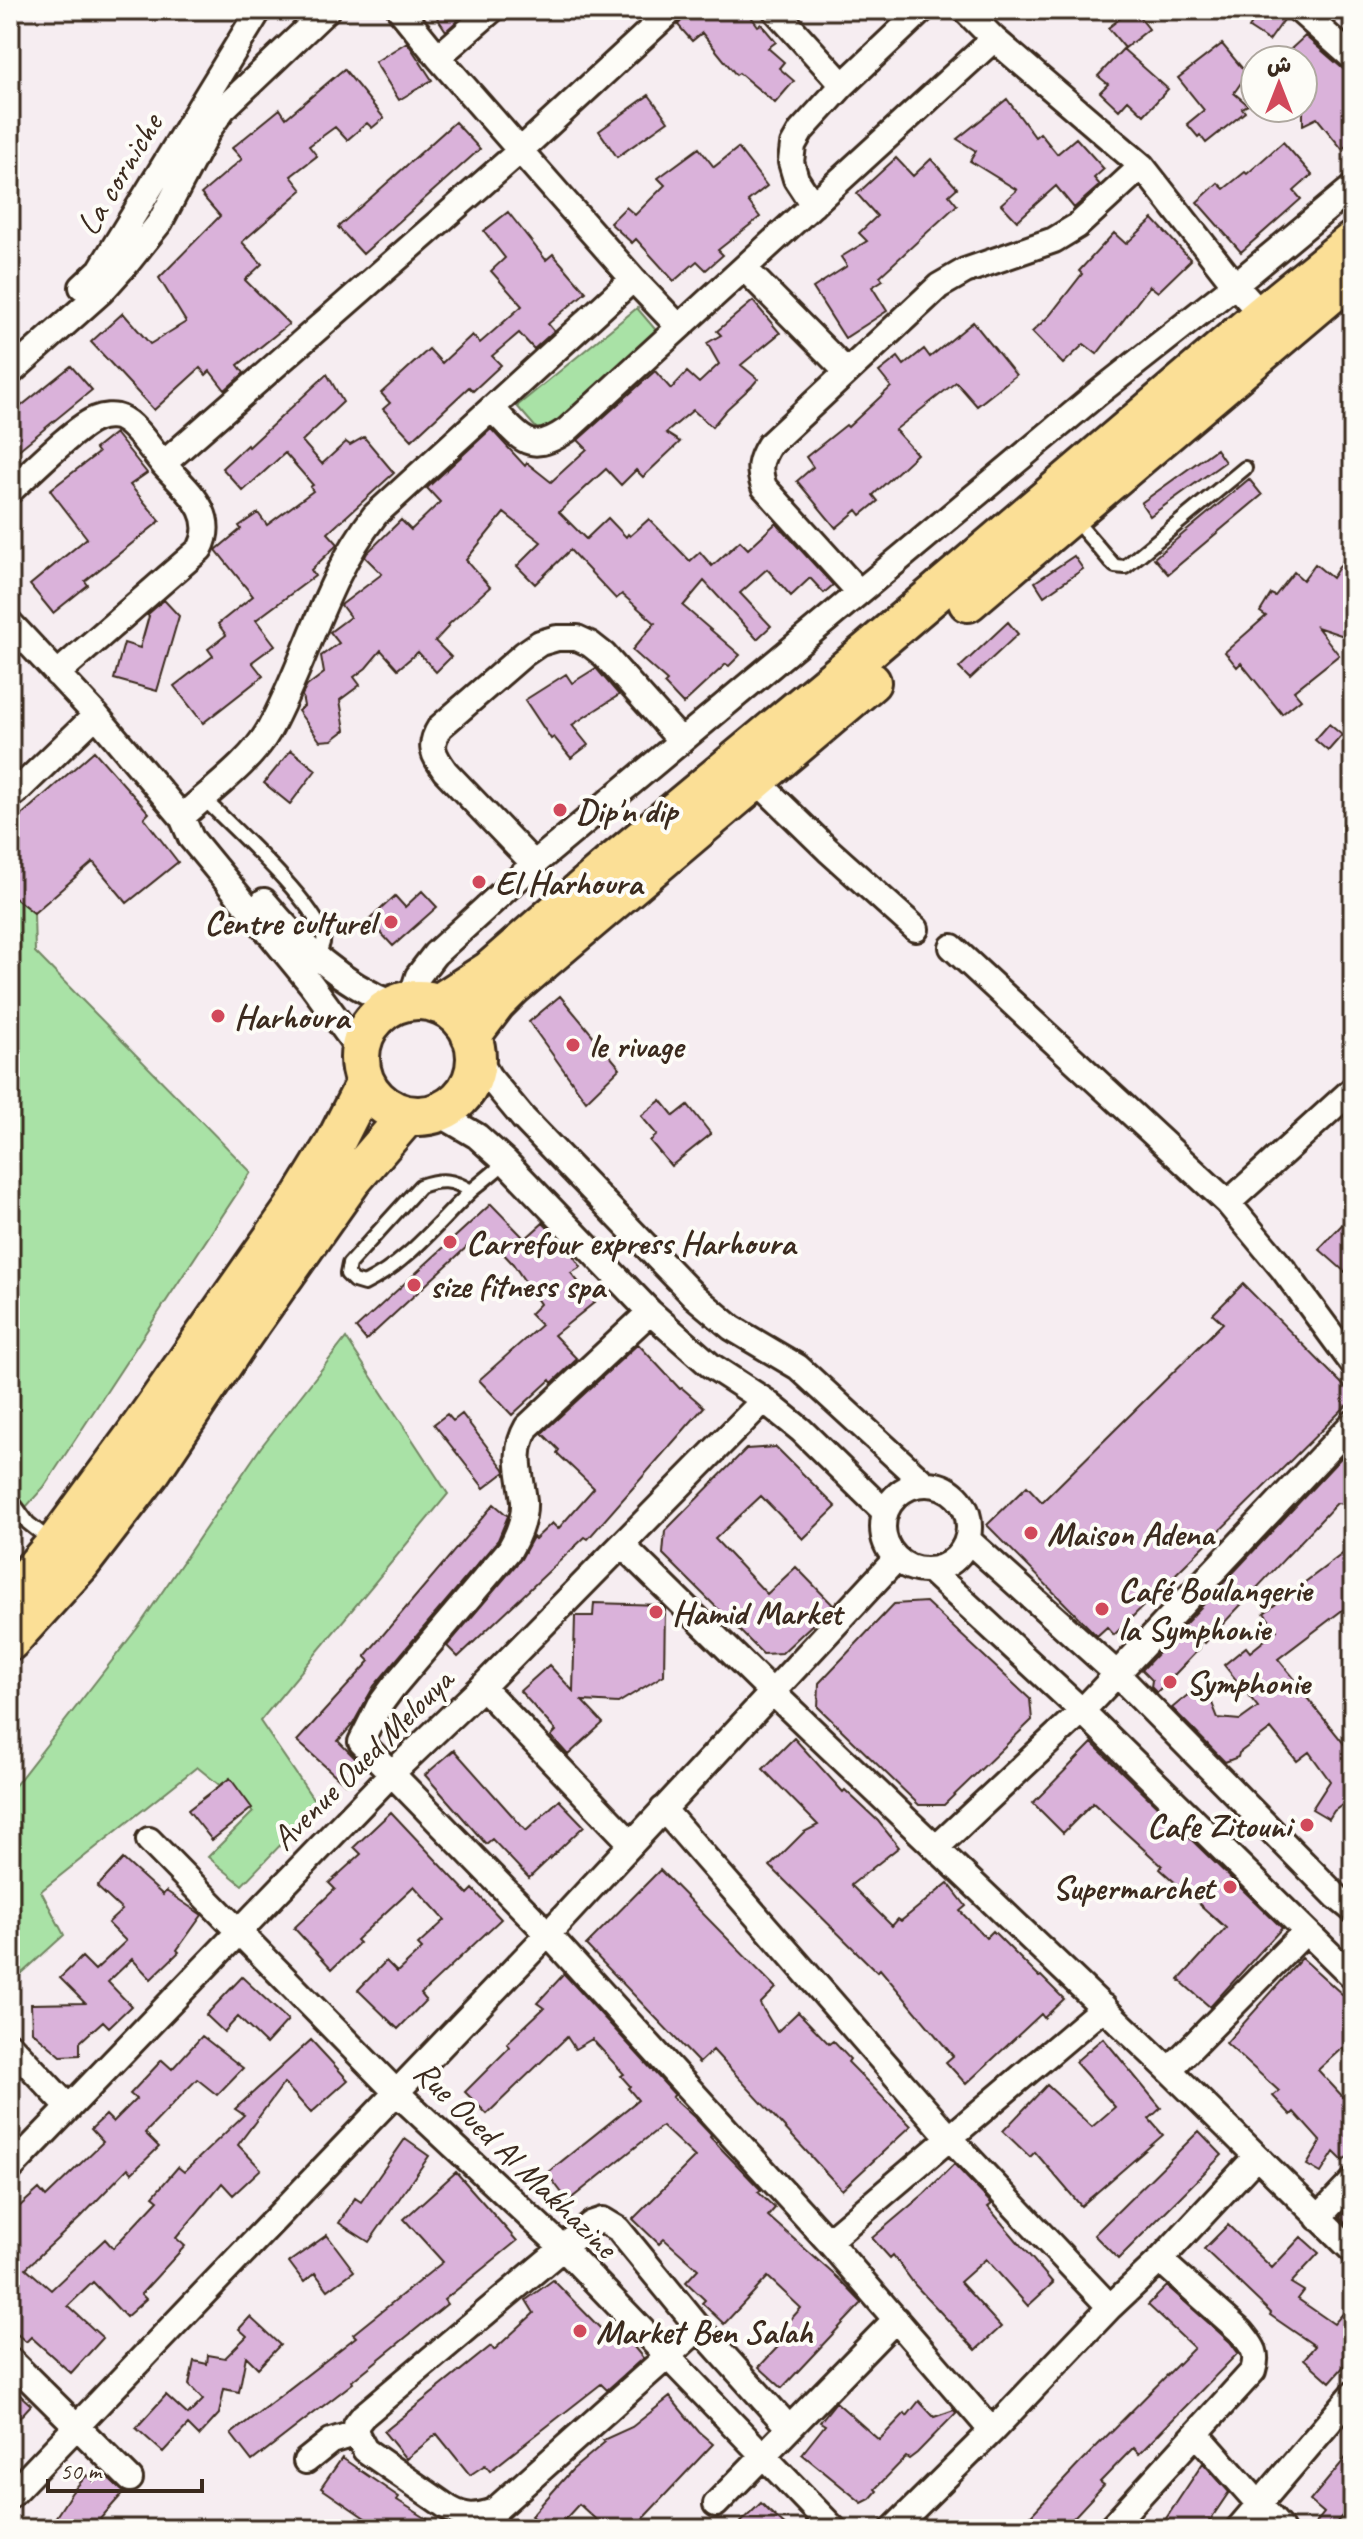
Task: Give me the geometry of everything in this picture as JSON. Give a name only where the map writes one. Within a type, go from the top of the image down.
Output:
[{"type":"main road","points":[[10,1597],[55,1544],[133,1438],[301,1198],[335,1143],[363,1068],[364,1036],[371,1023],[382,1012],[414,1003],[489,971],[608,867],[1353,241]]},
{"type":"main road","points":[[474,1046],[496,1003],[513,986],[1346,284]]},
{"type":"main road","points":[[363,1068],[376,1099],[390,1109],[422,1114],[451,1106],[470,1084],[475,1070],[474,1046],[463,1022],[452,1011],[414,1003]]},
{"type":"main road","points":[[10,1641],[80,1564],[150,1473],[351,1181],[422,1114]]},
{"type":"street","name":"La corniche","points":[[10,352],[100,270],[259,10]]},
{"type":"street","points":[[10,373],[102,291],[128,262],[160,222],[209,129],[223,109],[327,10]]},
{"type":"street","points":[[400,10],[633,279],[679,327]]},
{"type":"street","points":[[438,57],[492,10]]},
{"type":"street","points":[[163,464],[521,150],[672,10]]},
{"type":"street","points":[[775,10],[843,85]]},
{"type":"street","points":[[813,205],[796,179],[791,162],[793,145],[801,131],[843,85],[922,10]]},
{"type":"street","points":[[965,10],[994,39],[1142,166],[1262,315]]},
{"type":"street","points":[[1299,10],[1353,58]]},
{"type":"street","points":[[492,409],[522,438],[535,444],[548,443],[567,430],[994,39]]},
{"type":"street","points":[[859,592],[764,487],[759,460],[769,445],[939,286],[965,271],[1054,240],[1077,226],[1142,166]]},
{"type":"street","points":[[308,964],[359,988],[414,1003],[418,976],[435,954],[534,864],[1098,393],[1353,187]]},
{"type":"street","points":[[744,268],[847,372]]},
{"type":"street","points":[[182,817],[235,768],[267,733],[344,560],[375,515],[633,279]]},
{"type":"street","points":[[10,491],[93,419],[119,417],[129,424],[199,505],[208,527],[200,549],[57,674]]},
{"type":"street","points":[[10,623],[96,715],[182,817],[191,838],[212,851],[308,964],[363,1068]]},
{"type":"street","points":[[534,864],[445,771],[436,759],[433,748],[433,738],[440,727],[524,654],[540,643],[557,638],[577,638],[590,644],[604,655],[681,741]]},
{"type":"street","points":[[10,795],[96,715]]},
{"type":"street","points":[[756,780],[916,929]]},
{"type":"street","points":[[952,947],[1228,1203],[1283,1269],[1353,1364]]},
{"type":"street","points":[[474,1046],[489,1077],[523,1118],[694,1296],[732,1328],[798,1367],[924,1483]]},
{"type":"street","points":[[1228,1203],[1353,1089]]},
{"type":"street","points":[[422,1114],[477,1136],[506,1162],[650,1312],[710,1365],[764,1400],[801,1430],[885,1512]]},
{"type":"street","points":[[650,1312],[527,1427],[519,1440],[518,1474],[524,1504],[520,1532],[510,1549],[393,1687],[379,1706],[361,1742],[548,1934],[828,2241],[992,2431]]},
{"type":"street","name":"Avenue Oued Melouya","points":[[10,2169],[392,1773],[623,1546],[764,1400]]},
{"type":"street","points":[[937,1847],[1082,1711],[1353,1423]]},
{"type":"street","points":[[924,1483],[938,1485],[961,1500],[970,1526],[968,1540],[959,1555],[946,1566],[930,1570],[912,1568],[896,1559],[887,1547],[883,1534],[885,1512],[897,1494],[910,1486],[924,1483]]},
{"type":"street","points":[[968,1540],[1117,1674],[1353,1910]]},
{"type":"street","points":[[623,1546],[1104,2007],[1353,2251]]},
{"type":"street","points":[[10,2496],[548,1934],[896,1559]]},
{"type":"street","points":[[930,1570],[1082,1711],[1353,1977]]},
{"type":"street","points":[[482,1687],[631,1843]]},
{"type":"street","points":[[663,1809],[949,2137],[1110,2307]]},
{"type":"street","name":"Rue Oued Al Makhazine","points":[[149,1840],[395,2091],[563,2248],[834,2529]]},
{"type":"street","points":[[1169,2070],[1306,1931]]},
{"type":"street","points":[[828,2241],[1104,2007]]},
{"type":"street","points":[[10,2045],[69,2108]]},
{"type":"street","points":[[893,2529],[1160,2260],[1256,2157]]},
{"type":"street","points":[[1318,2218],[1353,2181]]},
{"type":"street","points":[[699,2328],[494,2511],[477,2516],[471,2523],[365,2450],[356,2433],[356,2425],[363,2416],[591,2224],[603,2220],[618,2229],[699,2328],[789,2428]]},
{"type":"street","points":[[1109,2529],[1253,2371],[1257,2359],[1241,2332],[1160,2260]]},
{"type":"street","points":[[716,2504],[896,2319]]},
{"type":"street","points":[[10,2360],[130,2479]]},
{"type":"street","points":[[1238,2529],[1353,2394]]},
{"type":"street","points":[[306,2461],[331,2441],[356,2433]]},
{"type":"street","points":[[1197,2434],[1281,2529]]},
{"type":"lane","points":[[1071,515],[1115,566],[1125,567],[1245,468]]},
{"type":"lane","points":[[203,798],[306,903],[323,935],[322,947],[308,964]]},
{"type":"lane","points":[[471,1191],[448,1180],[436,1180],[420,1186],[349,1264],[347,1274],[354,1281],[364,1284],[377,1278],[506,1162]]},
{"type":"lane","points":[[10,1498],[28,1523],[55,1544]]},
{"type":"green space","points":[[637,308],[660,335],[544,437],[517,406]]},
{"type":"green space","points":[[10,894],[34,913],[35,952],[251,1172],[44,1487],[10,1525]]},
{"type":"green space","points":[[346,1338],[448,1494],[260,1721],[318,1806],[242,1885],[208,1857],[253,1812],[197,1767],[41,1891],[64,1935],[10,1984],[10,1792],[139,1626],[261,1447]]},
{"type":"building","points":[[432,10],[469,10],[446,31]]},
{"type":"building","points":[[687,10],[746,10],[776,42],[768,48],[784,62],[779,68],[794,81],[775,103],[739,73],[736,75],[702,33],[692,41],[678,25]]},
{"type":"building","points":[[1131,10],[1149,29],[1125,48],[1108,28]]},
{"type":"building","points":[[1261,10],[1275,10],[1286,17],[1269,41],[1249,28]]},
{"type":"building","points":[[1305,36],[1314,44],[1296,44]]},
{"type":"building","points":[[407,42],[432,80],[399,100],[375,62]]},
{"type":"building","points":[[1222,44],[1239,64],[1239,86],[1234,93],[1239,97],[1239,117],[1206,143],[1187,124],[1204,110],[1178,78]]},
{"type":"building","points":[[1319,48],[1343,69],[1353,73],[1353,141],[1342,149],[1319,120]]},
{"type":"building","points":[[1123,49],[1168,89],[1144,115],[1128,100],[1119,110],[1100,92],[1108,84],[1098,76]]},
{"type":"building","points":[[344,69],[384,118],[372,128],[367,123],[347,140],[335,127],[309,146],[317,156],[291,176],[302,190],[242,242],[262,264],[245,280],[289,324],[238,365],[244,373],[225,390],[210,371],[206,375],[200,368],[154,410],[91,342],[123,313],[150,344],[186,322],[159,278],[220,216],[201,194],[242,159],[232,148],[280,109],[286,118]]},
{"type":"building","points":[[649,95],[668,121],[617,157],[599,131]]},
{"type":"building","points":[[1007,99],[1035,137],[1040,133],[1057,154],[1076,138],[1104,169],[1094,178],[1100,185],[1074,208],[1056,186],[1017,221],[1001,204],[1017,190],[970,161],[976,151],[957,139]]},
{"type":"building","points":[[455,122],[480,149],[363,254],[338,227]]},
{"type":"building","points":[[1283,142],[1312,175],[1294,191],[1301,199],[1241,252],[1197,202],[1218,183],[1224,189],[1245,172],[1247,174]]},
{"type":"building","points":[[699,148],[714,167],[738,148],[767,186],[748,201],[760,217],[718,250],[723,255],[706,270],[697,261],[674,281],[636,239],[632,243],[610,223],[626,207],[635,215],[665,185],[658,178]]},
{"type":"building","points":[[896,158],[913,176],[931,159],[957,188],[949,195],[957,205],[880,276],[883,280],[872,287],[887,311],[845,338],[813,288],[847,266],[841,257],[867,241],[859,233],[877,216],[857,194]]},
{"type":"building","points":[[508,212],[546,260],[553,254],[586,292],[548,324],[554,331],[534,349],[519,333],[492,356],[501,365],[473,391],[469,387],[412,440],[383,409],[390,403],[381,393],[429,349],[442,363],[472,335],[480,343],[522,306],[491,271],[505,258],[484,231]]},
{"type":"building","points":[[1153,219],[1191,260],[1158,292],[1150,286],[1097,354],[1084,344],[1063,364],[1032,332],[1050,315],[1082,274],[1079,271],[1114,233],[1126,244]]},
{"type":"building","points":[[753,301],[780,333],[741,365],[758,379],[752,386],[712,427],[693,410],[666,433],[680,442],[643,477],[636,470],[621,485],[606,469],[559,512],[586,539],[608,518],[626,537],[649,519],[690,561],[700,552],[712,566],[740,541],[748,549],[776,523],[833,585],[824,593],[810,578],[791,596],[767,569],[740,593],[771,626],[757,639],[704,581],[683,606],[740,655],[683,704],[664,684],[667,681],[632,650],[655,623],[622,594],[616,599],[570,550],[535,584],[517,566],[541,542],[504,513],[466,560],[490,587],[435,641],[451,657],[436,672],[418,652],[398,669],[381,650],[354,677],[360,685],[340,700],[345,730],[332,740],[320,741],[298,711],[304,706],[302,695],[307,686],[324,673],[321,656],[339,643],[330,632],[350,617],[341,605],[382,574],[365,557],[367,553],[401,520],[411,530],[440,502],[427,488],[491,429],[525,466],[527,463],[551,482],[587,449],[578,440],[655,371],[671,389],[687,372],[699,383],[719,364],[707,343],[721,335],[717,331]]},
{"type":"building","points":[[973,322],[1016,375],[977,406],[956,382],[895,430],[917,454],[873,495],[878,501],[861,515],[857,510],[836,528],[797,481],[813,467],[806,457],[846,425],[848,427],[891,387],[879,372],[898,357],[904,365],[924,349],[930,357]]},
{"type":"building","points":[[71,366],[92,390],[10,457],[10,415]]},
{"type":"building","points":[[327,374],[343,402],[302,441],[322,464],[346,442],[350,445],[364,437],[394,473],[328,533],[338,544],[311,570],[315,576],[256,620],[275,645],[252,662],[263,676],[203,723],[174,686],[213,656],[208,649],[226,635],[218,624],[253,596],[216,550],[241,529],[239,526],[258,513],[267,525],[313,491],[310,487],[313,485],[285,453],[243,491],[222,468]]},
{"type":"building","points":[[115,433],[147,473],[130,485],[160,521],[85,581],[88,585],[53,613],[30,585],[87,538],[50,490],[98,453],[95,449]]},
{"type":"building","points":[[1216,449],[1225,462],[1150,516],[1141,503]]},
{"type":"building","points":[[1249,479],[1262,495],[1168,574],[1154,558]]},
{"type":"building","points":[[1353,545],[1353,639],[1317,627],[1339,655],[1294,691],[1301,699],[1282,714],[1241,663],[1237,667],[1225,652],[1266,616],[1260,612],[1271,594],[1275,596],[1294,572],[1303,580],[1315,564],[1332,578]]},
{"type":"building","points":[[1074,556],[1083,569],[1044,596],[1035,582]]},
{"type":"building","points":[[164,600],[179,616],[157,691],[114,679],[124,643],[140,648],[147,615]]},
{"type":"building","points":[[1008,622],[1018,634],[970,679],[959,668]]},
{"type":"building","points":[[596,668],[619,695],[572,725],[588,745],[571,758],[554,737],[551,739],[525,700],[566,674],[572,683]]},
{"type":"building","points":[[1329,724],[1342,735],[1328,751],[1315,740]]},
{"type":"building","points":[[291,750],[316,770],[290,804],[264,783]]},
{"type":"building","points":[[94,751],[149,813],[144,818],[178,862],[127,903],[93,862],[34,913],[10,894],[10,825]]},
{"type":"building","points":[[422,891],[437,907],[393,946],[369,920],[395,896],[405,907]]},
{"type":"building","name":"le rivage","points":[[560,996],[620,1068],[586,1101],[529,1022]]},
{"type":"building","points":[[661,1100],[674,1116],[688,1105],[711,1134],[671,1166],[650,1141],[657,1135],[641,1116]]},
{"type":"building","points":[[491,1204],[525,1239],[543,1223],[581,1267],[571,1273],[595,1302],[554,1335],[577,1359],[512,1415],[479,1380],[541,1325],[530,1314],[540,1304],[513,1264],[483,1232],[366,1340],[356,1328]]},
{"type":"building","points":[[1353,1213],[1353,1264],[1345,1272],[1319,1249]]},
{"type":"building","points":[[1243,1284],[1353,1395],[1353,1399],[1114,1635],[1107,1627],[1097,1636],[987,1525],[1027,1486],[1042,1502],[1223,1323],[1213,1314]]},
{"type":"building","points":[[638,1344],[680,1389],[704,1407],[588,1539],[585,1537],[458,1657],[447,1646],[521,1559],[533,1537],[535,1539],[552,1523],[558,1529],[594,1488],[557,1453],[559,1450],[542,1433]]},
{"type":"building","points":[[447,1414],[453,1421],[462,1414],[504,1469],[505,1472],[484,1488],[434,1424]]},
{"type":"building","points":[[1353,1445],[1353,1505],[1337,1503],[1205,1643],[1201,1638],[1200,1648],[1157,1693],[1151,1687],[1152,1680],[1142,1670]]},
{"type":"building","points":[[776,1447],[836,1507],[803,1539],[761,1496],[715,1539],[767,1594],[796,1567],[833,1605],[782,1653],[763,1654],[663,1554],[665,1531],[746,1449]]},
{"type":"building","points":[[494,1504],[508,1516],[498,1540],[374,1686],[353,1724],[338,1741],[362,1765],[345,1784],[297,1741],[370,1661],[365,1656]]},
{"type":"building","points":[[1353,1546],[1353,1602],[1278,1659],[1353,1755],[1353,1797],[1334,1811],[1329,1819],[1312,1809],[1330,1781],[1309,1752],[1297,1761],[1271,1729],[1239,1753],[1238,1757],[1225,1762],[1172,1708],[1196,1688],[1212,1703],[1218,1718],[1240,1720],[1258,1707],[1224,1665],[1246,1647],[1250,1652],[1277,1630],[1264,1613]]},
{"type":"building","points":[[926,1602],[1030,1699],[1032,1720],[944,1805],[919,1805],[818,1707],[819,1683],[894,1604]]},
{"type":"building","points":[[594,1603],[662,1605],[665,1609],[664,1675],[618,1703],[582,1701],[603,1723],[568,1755],[551,1736],[556,1731],[520,1691],[549,1665],[573,1691],[575,1616],[593,1616]]},
{"type":"building","points":[[794,1738],[843,1792],[845,1790],[878,1821],[899,1847],[851,1885],[892,1926],[948,1883],[966,1906],[960,1911],[986,1938],[993,1931],[1064,1999],[1044,2018],[1041,2014],[966,2084],[946,2062],[953,2056],[880,1969],[877,1972],[770,1866],[804,1832],[818,1825],[763,1769]]},
{"type":"building","points":[[1092,1743],[1282,1928],[1210,2007],[1179,1980],[1226,1928],[1093,1803],[1063,1833],[1033,1803]]},
{"type":"building","points":[[454,1750],[526,1831],[559,1800],[584,1826],[529,1878],[492,1839],[486,1844],[425,1775]]},
{"type":"building","points":[[230,1778],[252,1808],[212,1840],[188,1810]]},
{"type":"building","points":[[391,1812],[468,1894],[473,1889],[501,1919],[421,1994],[426,2000],[398,2029],[358,1990],[386,1961],[397,1972],[422,1949],[418,1945],[445,1920],[414,1886],[356,1940],[359,1943],[332,1969],[294,1928],[335,1889],[329,1883],[361,1854],[354,1847]]},
{"type":"building","points":[[123,1859],[163,1895],[166,1891],[202,1915],[177,1950],[179,1952],[151,1979],[132,1959],[108,1982],[131,2006],[109,2027],[103,2021],[80,2042],[80,2055],[61,2056],[32,2031],[31,2004],[85,2003],[60,1978],[82,1957],[95,1970],[126,1941],[108,1923],[122,1910],[97,1887]]},
{"type":"building","points":[[660,1870],[776,1988],[760,2004],[777,2032],[798,2012],[829,2044],[833,2041],[850,2059],[848,2062],[911,2126],[842,2190],[713,2050],[699,2063],[586,1945]]},
{"type":"building","points":[[1302,1958],[1353,2004],[1353,2061],[1342,2048],[1318,2070],[1344,2098],[1353,2090],[1353,2151],[1343,2161],[1334,2152],[1321,2173],[1307,2165],[1321,2142],[1294,2112],[1291,2115],[1273,2096],[1279,2091],[1226,2043]]},
{"type":"building","points":[[564,1974],[675,2095],[672,2097],[761,2190],[758,2192],[775,2208],[768,2216],[862,2303],[782,2388],[759,2367],[788,2336],[781,2330],[801,2308],[768,2277],[724,2324],[686,2282],[698,2269],[664,2239],[659,2244],[633,2219],[695,2157],[662,2126],[568,2201],[547,2173],[638,2100],[621,2076],[624,2074],[592,2039],[575,2049],[567,2037],[487,2114],[465,2092],[510,2047],[507,2043],[544,2008],[537,2003]]},
{"type":"building","points":[[242,1977],[288,2020],[266,2044],[238,2017],[224,2032],[206,2015]]},
{"type":"building","points":[[202,2036],[243,2068],[217,2095],[197,2079],[145,2133],[159,2147],[132,2173],[128,2168],[26,2268],[51,2290],[105,2239],[113,2248],[158,2200],[153,2196],[178,2167],[184,2172],[244,2115],[235,2109],[311,2040],[348,2080],[311,2113],[284,2083],[238,2145],[261,2169],[233,2195],[222,2183],[176,2238],[185,2246],[141,2294],[146,2299],[126,2317],[93,2282],[68,2306],[103,2338],[71,2373],[31,2337],[26,2342],[10,2328],[10,2215],[39,2189],[46,2197],[103,2142],[91,2129],[106,2115],[113,2122],[136,2099],[130,2094],[162,2060],[172,2069]]},
{"type":"building","points":[[1103,2038],[1161,2108],[1149,2119],[1163,2135],[1081,2206],[1035,2152],[1030,2157],[1003,2131],[1047,2085],[1092,2127],[1115,2107],[1075,2062]]},
{"type":"building","points":[[1199,2131],[1222,2155],[1118,2259],[1094,2235]]},
{"type":"building","points":[[405,2139],[429,2156],[369,2242],[339,2223],[355,2198],[361,2202]]},
{"type":"building","points":[[954,2164],[992,2204],[988,2207],[1053,2283],[1028,2306],[986,2259],[960,2282],[1001,2327],[976,2350],[915,2285],[893,2255],[890,2258],[872,2238]]},
{"type":"building","points":[[456,2172],[517,2241],[444,2300],[447,2304],[353,2383],[252,2461],[231,2434],[356,2337],[353,2334],[443,2262],[404,2219]]},
{"type":"building","points":[[1353,2203],[1353,2230],[1340,2217]]},
{"type":"building","points":[[1228,2225],[1272,2268],[1301,2237],[1319,2253],[1291,2283],[1304,2291],[1298,2299],[1334,2324],[1353,2302],[1353,2356],[1330,2382],[1304,2359],[1315,2346],[1270,2315],[1204,2249]]},
{"type":"building","points":[[327,2235],[354,2271],[328,2290],[315,2273],[304,2282],[289,2262]]},
{"type":"building","points":[[553,2280],[606,2334],[616,2325],[643,2358],[607,2390],[601,2384],[490,2471],[485,2465],[470,2475],[437,2434],[406,2459],[384,2432],[491,2346],[494,2350],[534,2313],[526,2300]]},
{"type":"building","points":[[1167,2286],[1230,2342],[1238,2353],[1139,2454],[1133,2448],[1100,2482],[1104,2485],[1063,2529],[1018,2529],[1194,2348],[1148,2305]]},
{"type":"building","points":[[250,2317],[280,2345],[258,2368],[246,2356],[239,2392],[224,2389],[219,2414],[199,2436],[188,2425],[163,2452],[136,2428],[166,2395],[188,2415],[203,2400],[189,2385],[194,2361],[207,2364],[208,2355],[225,2358],[247,2336],[239,2329]]},
{"type":"building","points":[[10,2386],[31,2405],[10,2428]]},
{"type":"building","points":[[670,2397],[713,2444],[633,2529],[606,2529],[579,2504],[556,2529],[546,2529],[531,2516],[572,2470],[605,2442],[603,2440],[632,2427]]},
{"type":"building","points":[[919,2401],[934,2417],[954,2410],[956,2413],[917,2453],[909,2459],[906,2457],[875,2489],[877,2491],[870,2499],[862,2503],[802,2454],[825,2425],[820,2422],[836,2402],[879,2440]]},
{"type":"building","points":[[1353,2449],[1353,2503],[1331,2529],[1311,2529],[1324,2513],[1310,2501]]},
{"type":"building","points":[[342,2458],[399,2497],[397,2500],[443,2529],[381,2529],[321,2488]]},
{"type":"building","points":[[1203,2463],[1229,2492],[1204,2529],[1159,2529]]},
{"type":"building","points":[[102,2472],[124,2492],[100,2519],[112,2529],[48,2529],[87,2475],[94,2481]]},
{"type":"building","points":[[761,2503],[769,2511],[789,2529],[734,2529]]},
{"type":"place","name":"Dip'n dip","points":[[560,810]]},
{"type":"place","name":"El Harhoura","points":[[479,882]]},
{"type":"place","name":"Centre culturel","points":[[391,922]]},
{"type":"place","name":"Harhoura","points":[[218,1016]]},
{"type":"place","name":"le rivage","points":[[573,1045]]},
{"type":"place","name":"Carrefour express Harhoura","points":[[450,1242]]},
{"type":"place","name":"size fitness spa","points":[[414,1285]]},
{"type":"place","name":"Maison Adena","points":[[1031,1533]]},
{"type":"place","name":"Café Boulangerie la Symphonie","points":[[1102,1609]]},
{"type":"place","name":"Hamid Market","points":[[656,1612]]},
{"type":"place","name":"Symphonie","points":[[1170,1682]]},
{"type":"place","name":"Cafe Zitouni","points":[[1307,1825]]},
{"type":"place","name":"Supermarchet","points":[[1230,1887]]},
{"type":"place","name":"Market Ben Salah","points":[[580,2331]]}]
